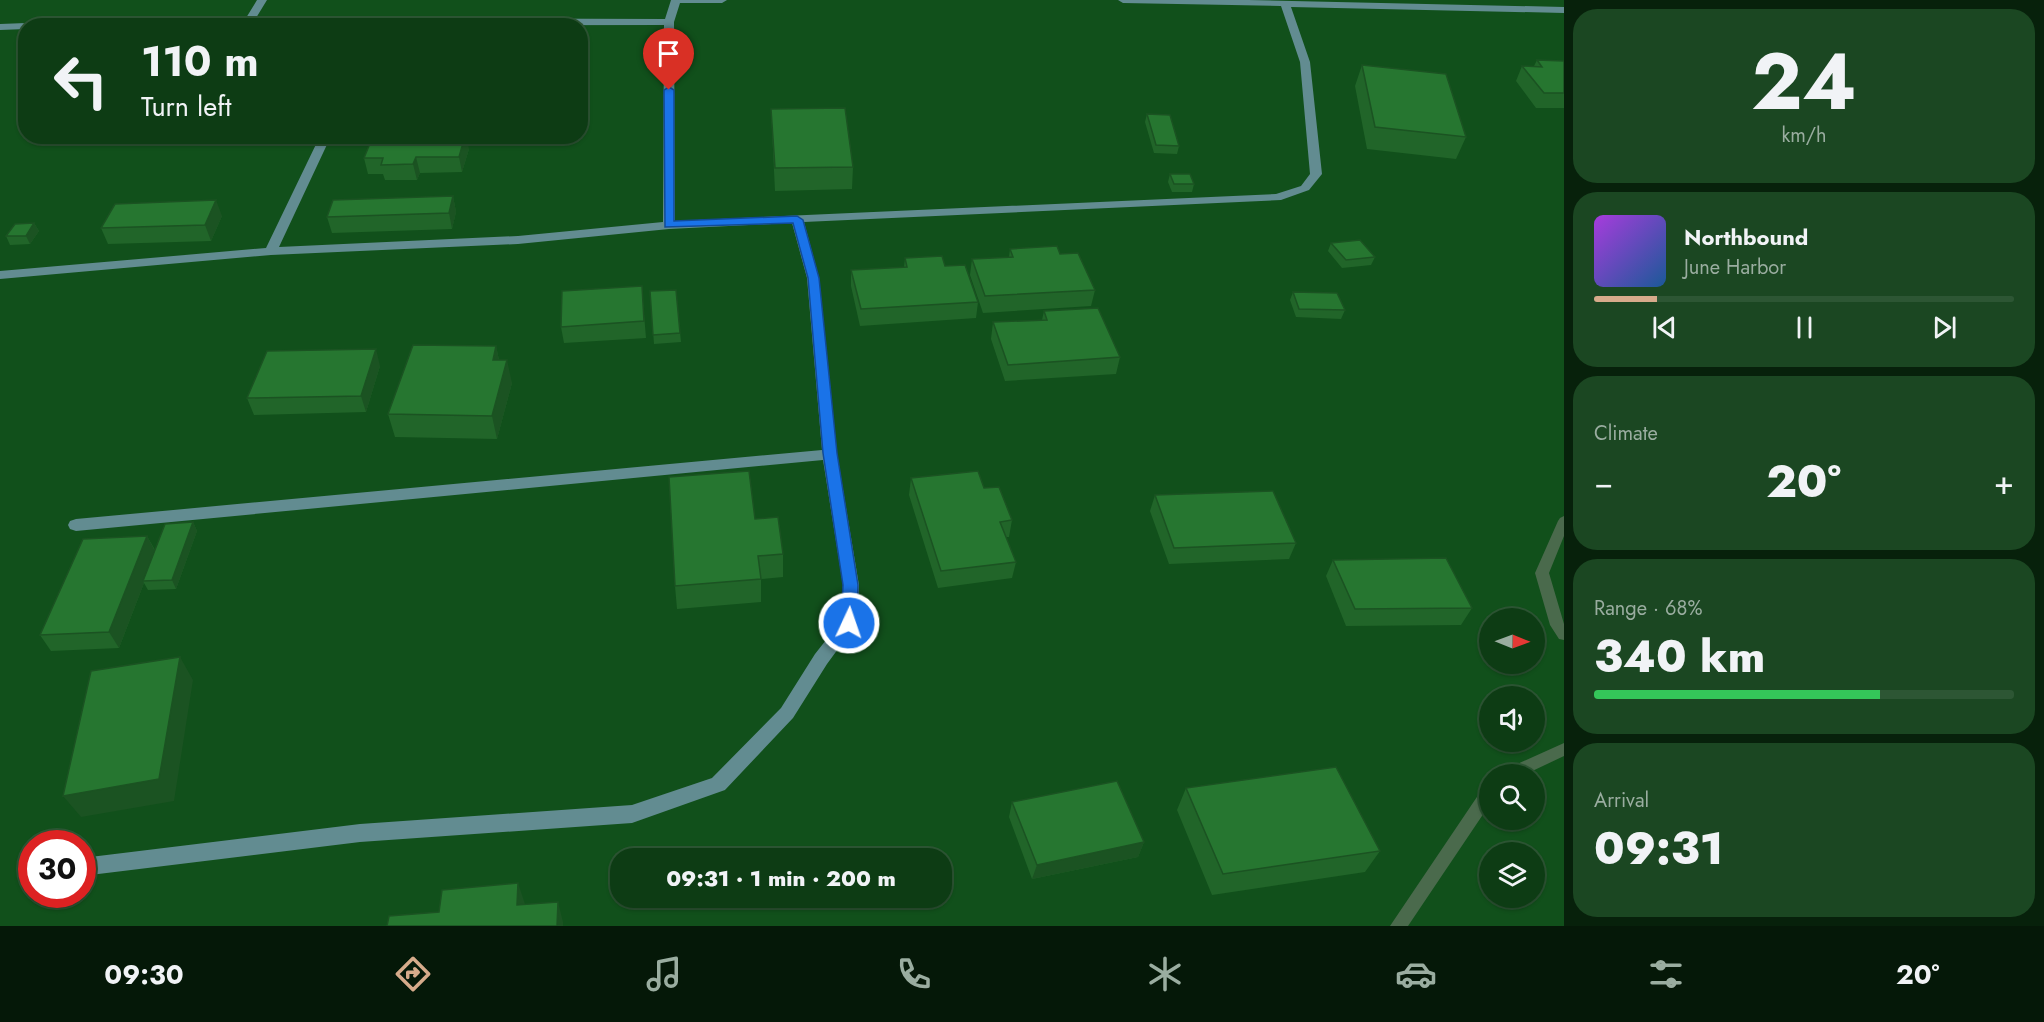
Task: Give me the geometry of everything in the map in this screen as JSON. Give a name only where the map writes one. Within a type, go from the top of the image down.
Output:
[{"type":"street","points":[[251,18],[262,0]]},
{"type":"street","points":[[669,225],[669,22],[676,0],[722,0]]},
{"type":"street","points":[[1123,0],[1564,10]]},
{"type":"street","points":[[0,275],[271,251],[519,240],[669,225],[1277,197],[1305,188],[1316,174],[1305,62],[1285,4]]},
{"type":"street","points":[[588,22],[669,22]]},
{"type":"street","points":[[0,27],[18,26]]},
{"type":"street","points":[[271,251],[322,144]]},
{"type":"street","points":[[96,865],[360,833],[632,814],[718,784],[787,713],[821,659],[849,623],[851,585],[830,453],[813,278],[797,220]]},
{"type":"street","points":[[76,525],[830,453]]},
{"type":"building","points":[[1537,60],[1564,61],[1564,93],[1544,93],[1522,66],[1542,67]]},
{"type":"building","points":[[1362,65],[1446,74],[1466,137],[1375,127]]},
{"type":"building","points":[[845,108],[853,167],[775,168],[771,109]]},
{"type":"building","points":[[1147,114],[1170,115],[1179,146],[1156,145]]},
{"type":"building","points":[[370,144],[463,144],[459,157],[416,157],[413,164],[381,165],[383,158],[364,158]]},
{"type":"building","points":[[1170,174],[1190,174],[1194,184],[1174,184]]},
{"type":"building","points":[[453,196],[449,213],[327,217],[333,200]]},
{"type":"building","points":[[216,200],[205,225],[101,228],[115,204]]},
{"type":"building","points":[[34,223],[26,236],[6,236],[15,224]]},
{"type":"building","points":[[1360,240],[1375,257],[1346,260],[1331,243]]},
{"type":"building","points":[[1057,246],[1060,254],[1078,253],[1095,290],[985,296],[972,259],[1013,257],[1010,249]]},
{"type":"building","points":[[942,256],[945,266],[965,265],[978,302],[861,309],[851,270],[907,267],[905,258]]},
{"type":"building","points":[[642,286],[644,321],[561,327],[562,291]]},
{"type":"building","points":[[676,290],[680,333],[653,335],[650,291]]},
{"type":"building","points":[[1293,292],[1337,293],[1345,310],[1299,309]]},
{"type":"building","points":[[1098,308],[1120,357],[1008,365],[993,322],[1047,320],[1044,311]]},
{"type":"building","points":[[413,345],[496,346],[493,360],[507,360],[492,416],[388,414]]},
{"type":"building","points":[[376,349],[361,396],[247,398],[267,351]]},
{"type":"building","points":[[749,471],[755,519],[778,517],[783,554],[758,556],[761,579],[675,586],[669,477]]},
{"type":"building","points":[[978,471],[984,488],[999,487],[1012,520],[1000,522],[1016,562],[941,571],[911,478]]},
{"type":"building","points":[[1273,491],[1296,543],[1174,548],[1155,495]]},
{"type":"building","points":[[193,522],[172,580],[143,581],[165,524]]},
{"type":"building","points":[[147,536],[109,632],[40,635],[83,539]]},
{"type":"building","points":[[1446,558],[1472,608],[1355,609],[1333,560]]},
{"type":"building","points":[[180,657],[159,779],[63,796],[91,671]]},
{"type":"building","points":[[1336,767],[1380,851],[1223,874],[1186,788]]},
{"type":"building","points":[[1117,781],[1144,842],[1037,865],[1012,802]]},
{"type":"building","points":[[518,883],[517,905],[558,902],[557,926],[387,926],[389,916],[439,912],[442,890]]},
{"type":"waterway","points":[[1564,521],[1542,573],[1557,625],[1564,635]]},
{"type":"waterway","points":[[1532,764],[1564,749]]},
{"type":"waterway","points":[[1398,926],[1479,806]]},
{"type":"route","points":[[669,90],[669,225],[797,220],[813,278],[830,453],[851,585],[849,623]]}]
